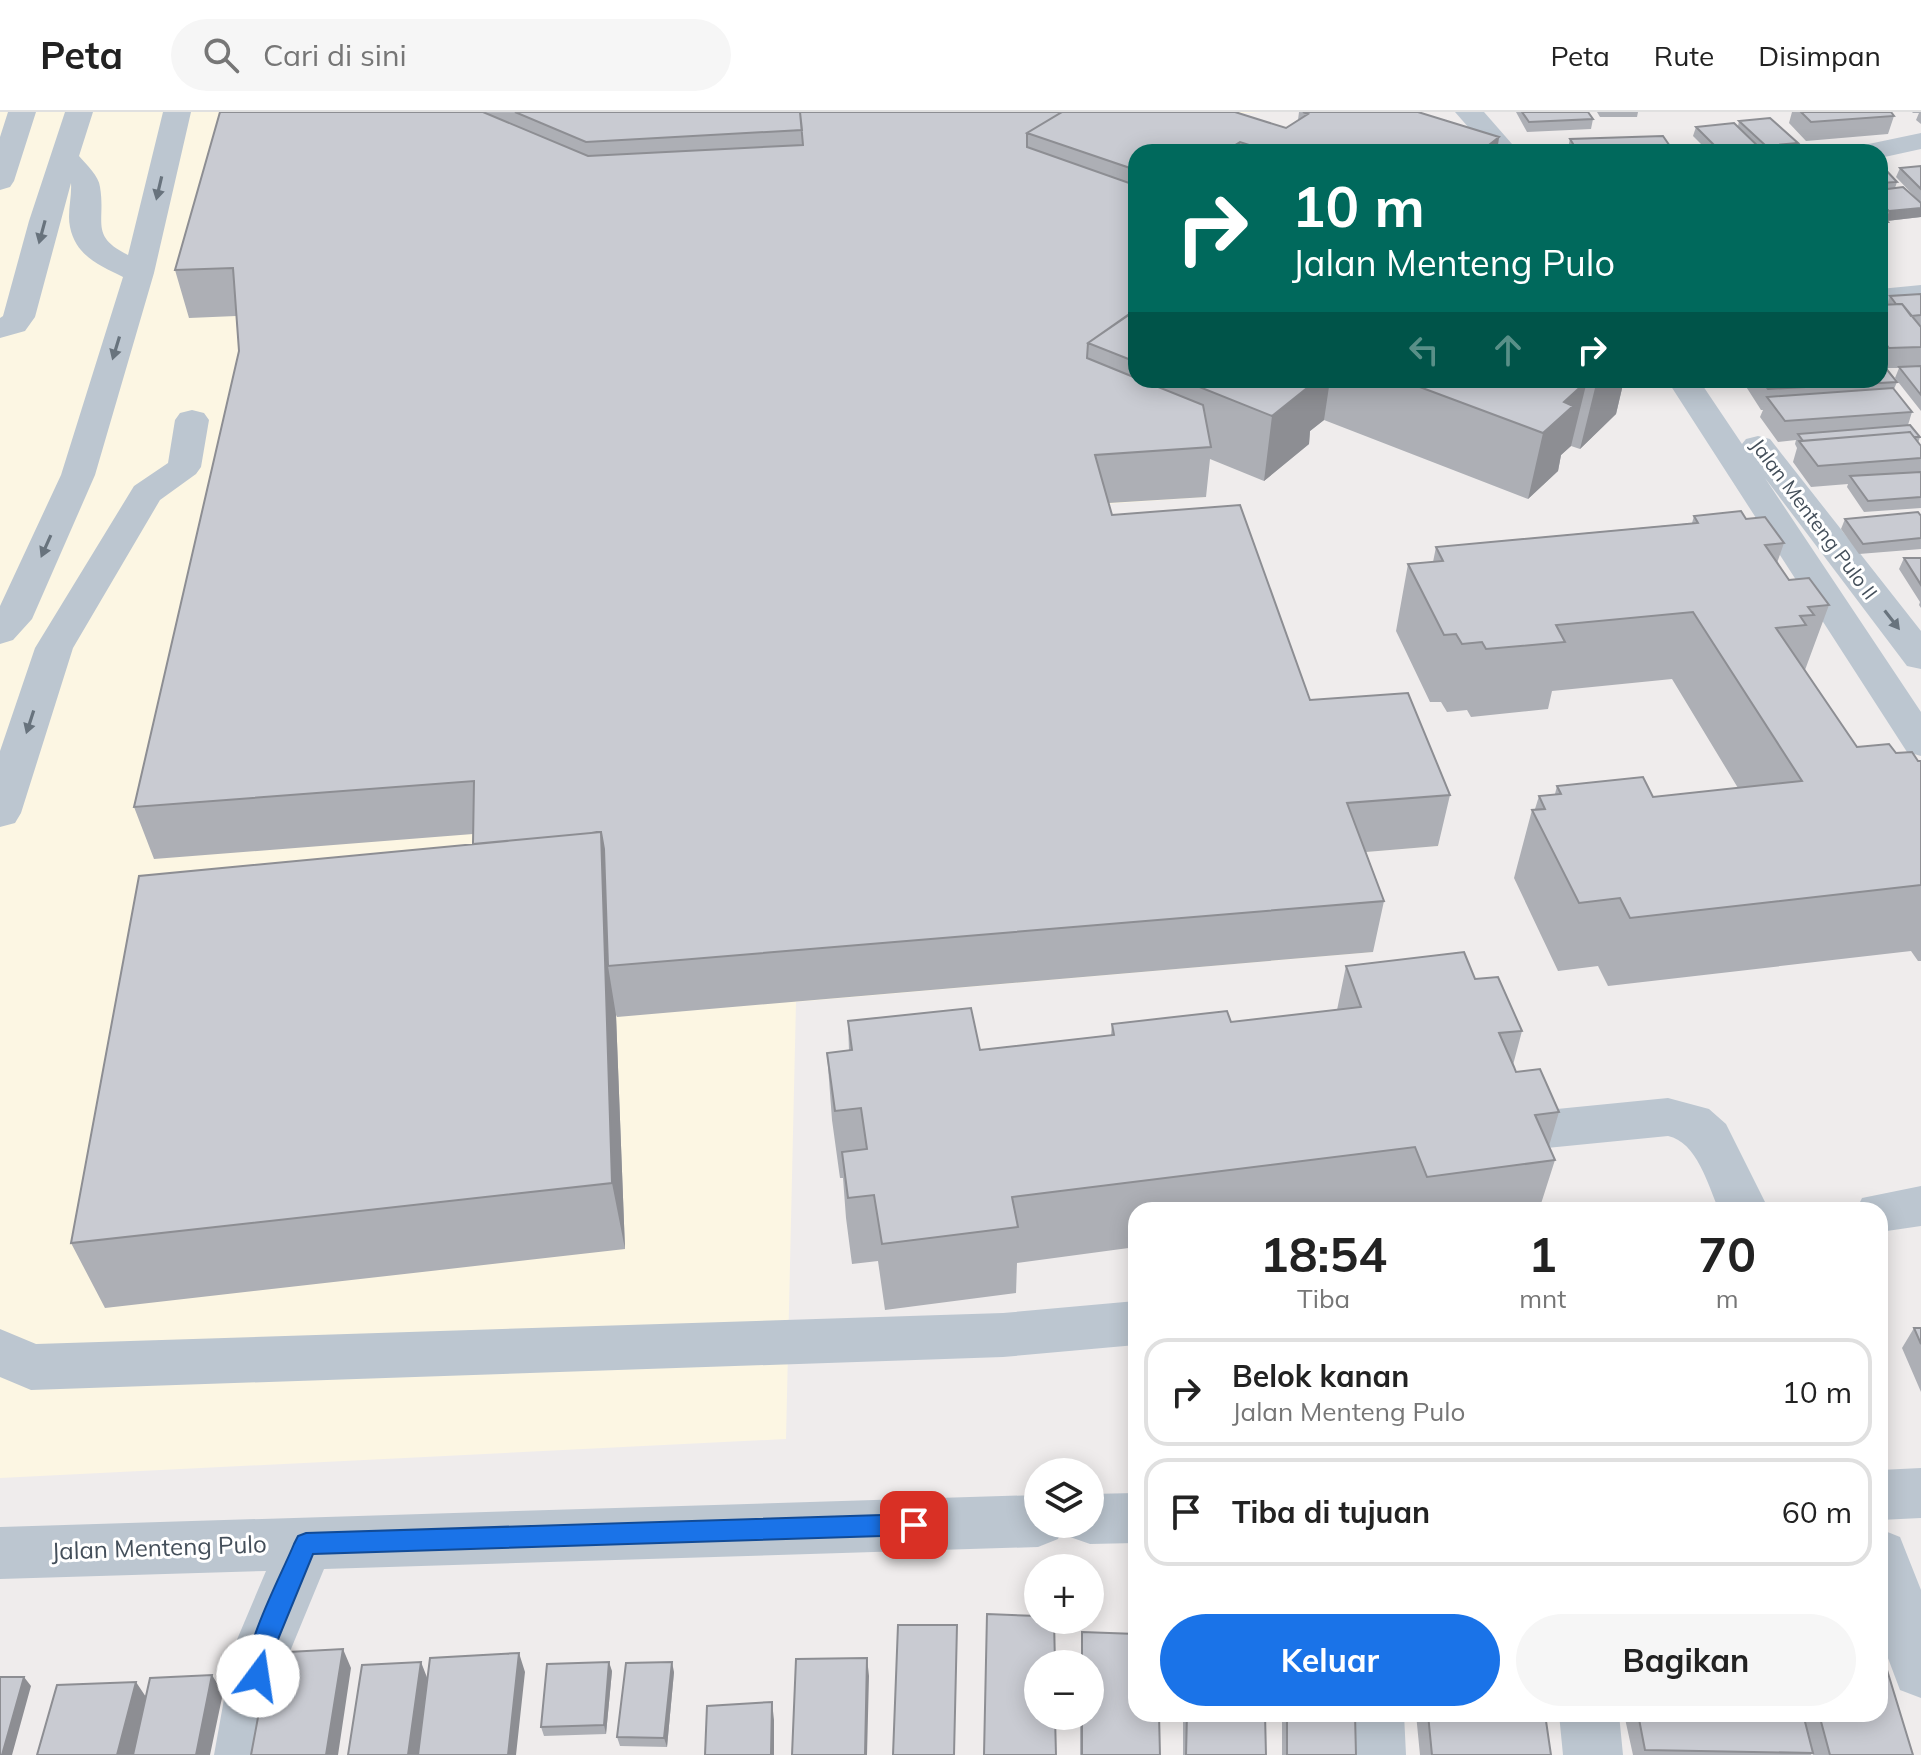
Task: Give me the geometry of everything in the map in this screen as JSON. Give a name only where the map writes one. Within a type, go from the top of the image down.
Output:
[{"type":"street","points":[[0,181],[22,112]]},
{"type":"street","points":[[0,328],[14,324],[19,317],[44,221],[79,112]]},
{"type":"street","points":[[0,813],[54,648],[77,613],[112,484],[139,273],[177,112]]},
{"type":"street","points":[[1469,112],[1498,144]]},
{"type":"street","points":[[1501,112],[1523,144]]},
{"type":"street","points":[[1885,144],[1912,131]]},
{"type":"street","points":[[66,158],[86,184],[85,227],[96,251],[139,273]]},
{"type":"street","points":[[1888,296],[1921,294]]},
{"type":"street","points":[[1688,388],[1921,743]]},
{"type":"street","name":"Jalan Menteng Pulo II","points":[[1715,388],[1921,657]]},
{"type":"street","points":[[7,626],[112,484],[184,467],[192,420]]},
{"type":"street","points":[[1819,526],[1859,521]]},
{"type":"street","points":[[7,626],[77,613]]},
{"type":"street","points":[[1494,1134],[1668,1117],[1692,1122],[1709,1137],[1740,1202]]},
{"type":"street","points":[[1888,1211],[1921,1206]]},
{"type":"street","points":[[0,1351],[31,1367],[1003,1335],[1128,1324]]},
{"type":"street","points":[[1888,1495],[1921,1493]]},
{"type":"street","points":[[1104,1519],[1128,1518]]},
{"type":"street","name":"Jalan Menteng Pulo","points":[[0,1553],[1024,1521]]},
{"type":"street","points":[[244,1755],[262,1649],[306,1544]]},
{"type":"street","points":[[1888,1577],[1921,1670]]},
{"type":"street","points":[[1374,1722],[1376,1755]]},
{"type":"street","points":[[1590,1722],[1593,1755]]},
{"type":"shaded area","points":[[0,112],[1262,112],[1077,123],[1128,243],[1128,285],[1085,407],[1199,454],[1206,497],[1092,505],[1302,751],[1398,744],[1439,846],[1339,854],[1373,952],[796,1002],[786,1439],[0,1478]]},
{"type":"building","points":[[220,112],[483,112],[588,156],[803,145],[800,112],[1062,112],[1027,133],[1027,147],[1128,183],[1128,316],[1088,343],[1087,358],[1128,375],[1128,388],[1161,388],[1203,405],[1211,447],[1095,455],[1112,515],[1240,505],[1310,700],[1408,693],[1450,795],[1347,803],[1384,901],[608,966],[601,832],[473,844],[474,781],[134,807],[239,351],[233,268],[175,270]]},
{"type":"building","points":[[515,112],[800,112],[802,130],[586,142]]},
{"type":"building","points":[[1062,112],[1235,112],[1286,128],[1308,114],[1303,112],[1418,112],[1499,137],[1490,144],[1128,144],[1128,167],[1027,133]]},
{"type":"building","points":[[1522,112],[1588,112],[1593,119],[1529,122]]},
{"type":"building","points":[[1801,112],[1891,112],[1894,116],[1811,122]]},
{"type":"building","points":[[1770,118],[1798,143],[1764,144],[1739,121]]},
{"type":"building","points":[[1734,123],[1756,144],[1713,144],[1696,127]]},
{"type":"building","points":[[1663,136],[1668,144],[1573,144],[1570,139]]},
{"type":"building","points":[[1921,166],[1921,189],[1900,168]]},
{"type":"building","points":[[1888,172],[1897,182],[1888,183]]},
{"type":"building","points":[[1903,187],[1921,203],[1921,208],[1889,211],[1888,189]]},
{"type":"building","points":[[1921,294],[1921,315],[1911,316],[1902,304],[1896,304],[1890,296]]},
{"type":"building","points":[[1902,304],[1921,327],[1921,347],[1889,348],[1888,305]]},
{"type":"building","points":[[1128,316],[1128,359],[1088,343]]},
{"type":"building","points":[[1921,366],[1921,395],[1899,367]]},
{"type":"building","points":[[1888,371],[1897,382],[1888,382]]},
{"type":"building","points":[[1202,388],[1307,388],[1272,416]]},
{"type":"building","points":[[1422,388],[1579,388],[1564,402],[1573,406],[1543,433]]},
{"type":"building","points":[[1893,388],[1912,412],[1785,421],[1767,397]]},
{"type":"building","points":[[1910,425],[1920,437],[1914,437],[1910,432],[1803,441],[1798,434]]},
{"type":"building","points":[[1910,432],[1921,446],[1921,458],[1818,466],[1799,441]]},
{"type":"building","points":[[1921,472],[1921,497],[1868,501],[1850,476]]},
{"type":"building","points":[[1741,511],[1746,519],[1765,517],[1784,543],[1765,545],[1789,580],[1809,578],[1829,605],[1808,607],[1814,615],[1800,616],[1806,625],[1776,628],[1857,747],[1889,744],[1896,753],[1912,752],[1921,761],[1921,885],[1630,918],[1620,898],[1579,903],[1532,810],[1545,809],[1539,796],[1561,794],[1557,786],[1643,777],[1653,797],[1802,781],[1693,612],[1556,625],[1565,642],[1486,649],[1482,642],[1462,644],[1456,634],[1444,635],[1408,564],[1443,561],[1436,547],[1698,523],[1694,516]]},
{"type":"building","points":[[1918,512],[1921,516],[1921,538],[1863,544],[1845,519]]},
{"type":"building","points":[[1904,558],[1921,558],[1921,585]]},
{"type":"building","points":[[601,832],[612,1183],[71,1243],[139,876]]},
{"type":"building","points":[[1464,952],[1475,979],[1498,977],[1522,1031],[1499,1033],[1516,1072],[1540,1069],[1559,1112],[1535,1115],[1555,1160],[1427,1177],[1415,1147],[1012,1197],[1018,1227],[882,1244],[874,1195],[848,1198],[842,1152],[867,1149],[861,1108],[835,1111],[827,1053],[852,1050],[848,1021],[971,1008],[980,1050],[1114,1035],[1112,1024],[1227,1011],[1231,1022],[1361,1007],[1346,966]]},
{"type":"building","points":[[1914,1328],[1921,1328],[1921,1344]]},
{"type":"building","points":[[987,1614],[1024,1615],[1024,1634],[1054,1634],[1055,1650],[1024,1650],[1024,1730],[1055,1730],[1056,1755],[984,1755]]},
{"type":"building","points":[[898,1625],[957,1625],[954,1755],[893,1755]]},
{"type":"building","points":[[1082,1634],[1128,1634],[1128,1722],[1159,1722],[1160,1755],[1082,1755],[1082,1730],[1104,1730],[1104,1650],[1082,1650]]},
{"type":"building","points":[[343,1649],[326,1755],[251,1755],[270,1653]]},
{"type":"building","points":[[519,1653],[508,1755],[418,1755],[430,1658]]},
{"type":"building","points":[[867,1658],[865,1755],[792,1755],[796,1659]]},
{"type":"building","points":[[421,1662],[408,1755],[348,1755],[362,1665]]},
{"type":"building","points":[[609,1662],[604,1725],[541,1727],[547,1664]]},
{"type":"building","points":[[672,1662],[664,1738],[617,1737],[626,1663]]},
{"type":"building","points":[[1888,1673],[1913,1755],[1830,1755],[1821,1722],[1888,1722]]},
{"type":"building","points":[[212,1675],[196,1755],[133,1755],[150,1678]]},
{"type":"building","points":[[0,1677],[24,1677],[2,1755],[0,1755]]},
{"type":"building","points":[[136,1682],[117,1755],[37,1755],[57,1685]]},
{"type":"building","points":[[772,1702],[771,1755],[705,1755],[707,1706]]},
{"type":"building","points":[[1187,1722],[1265,1722],[1266,1755],[1186,1755]]},
{"type":"building","points":[[1287,1722],[1355,1722],[1356,1755],[1287,1755]]},
{"type":"building","points":[[1429,1722],[1546,1722],[1551,1755],[1432,1755]]},
{"type":"building","points":[[1640,1722],[1805,1722],[1813,1753],[1645,1750]]},
{"type":"route","points":[[258,1676],[262,1649],[306,1544],[914,1525]]}]
